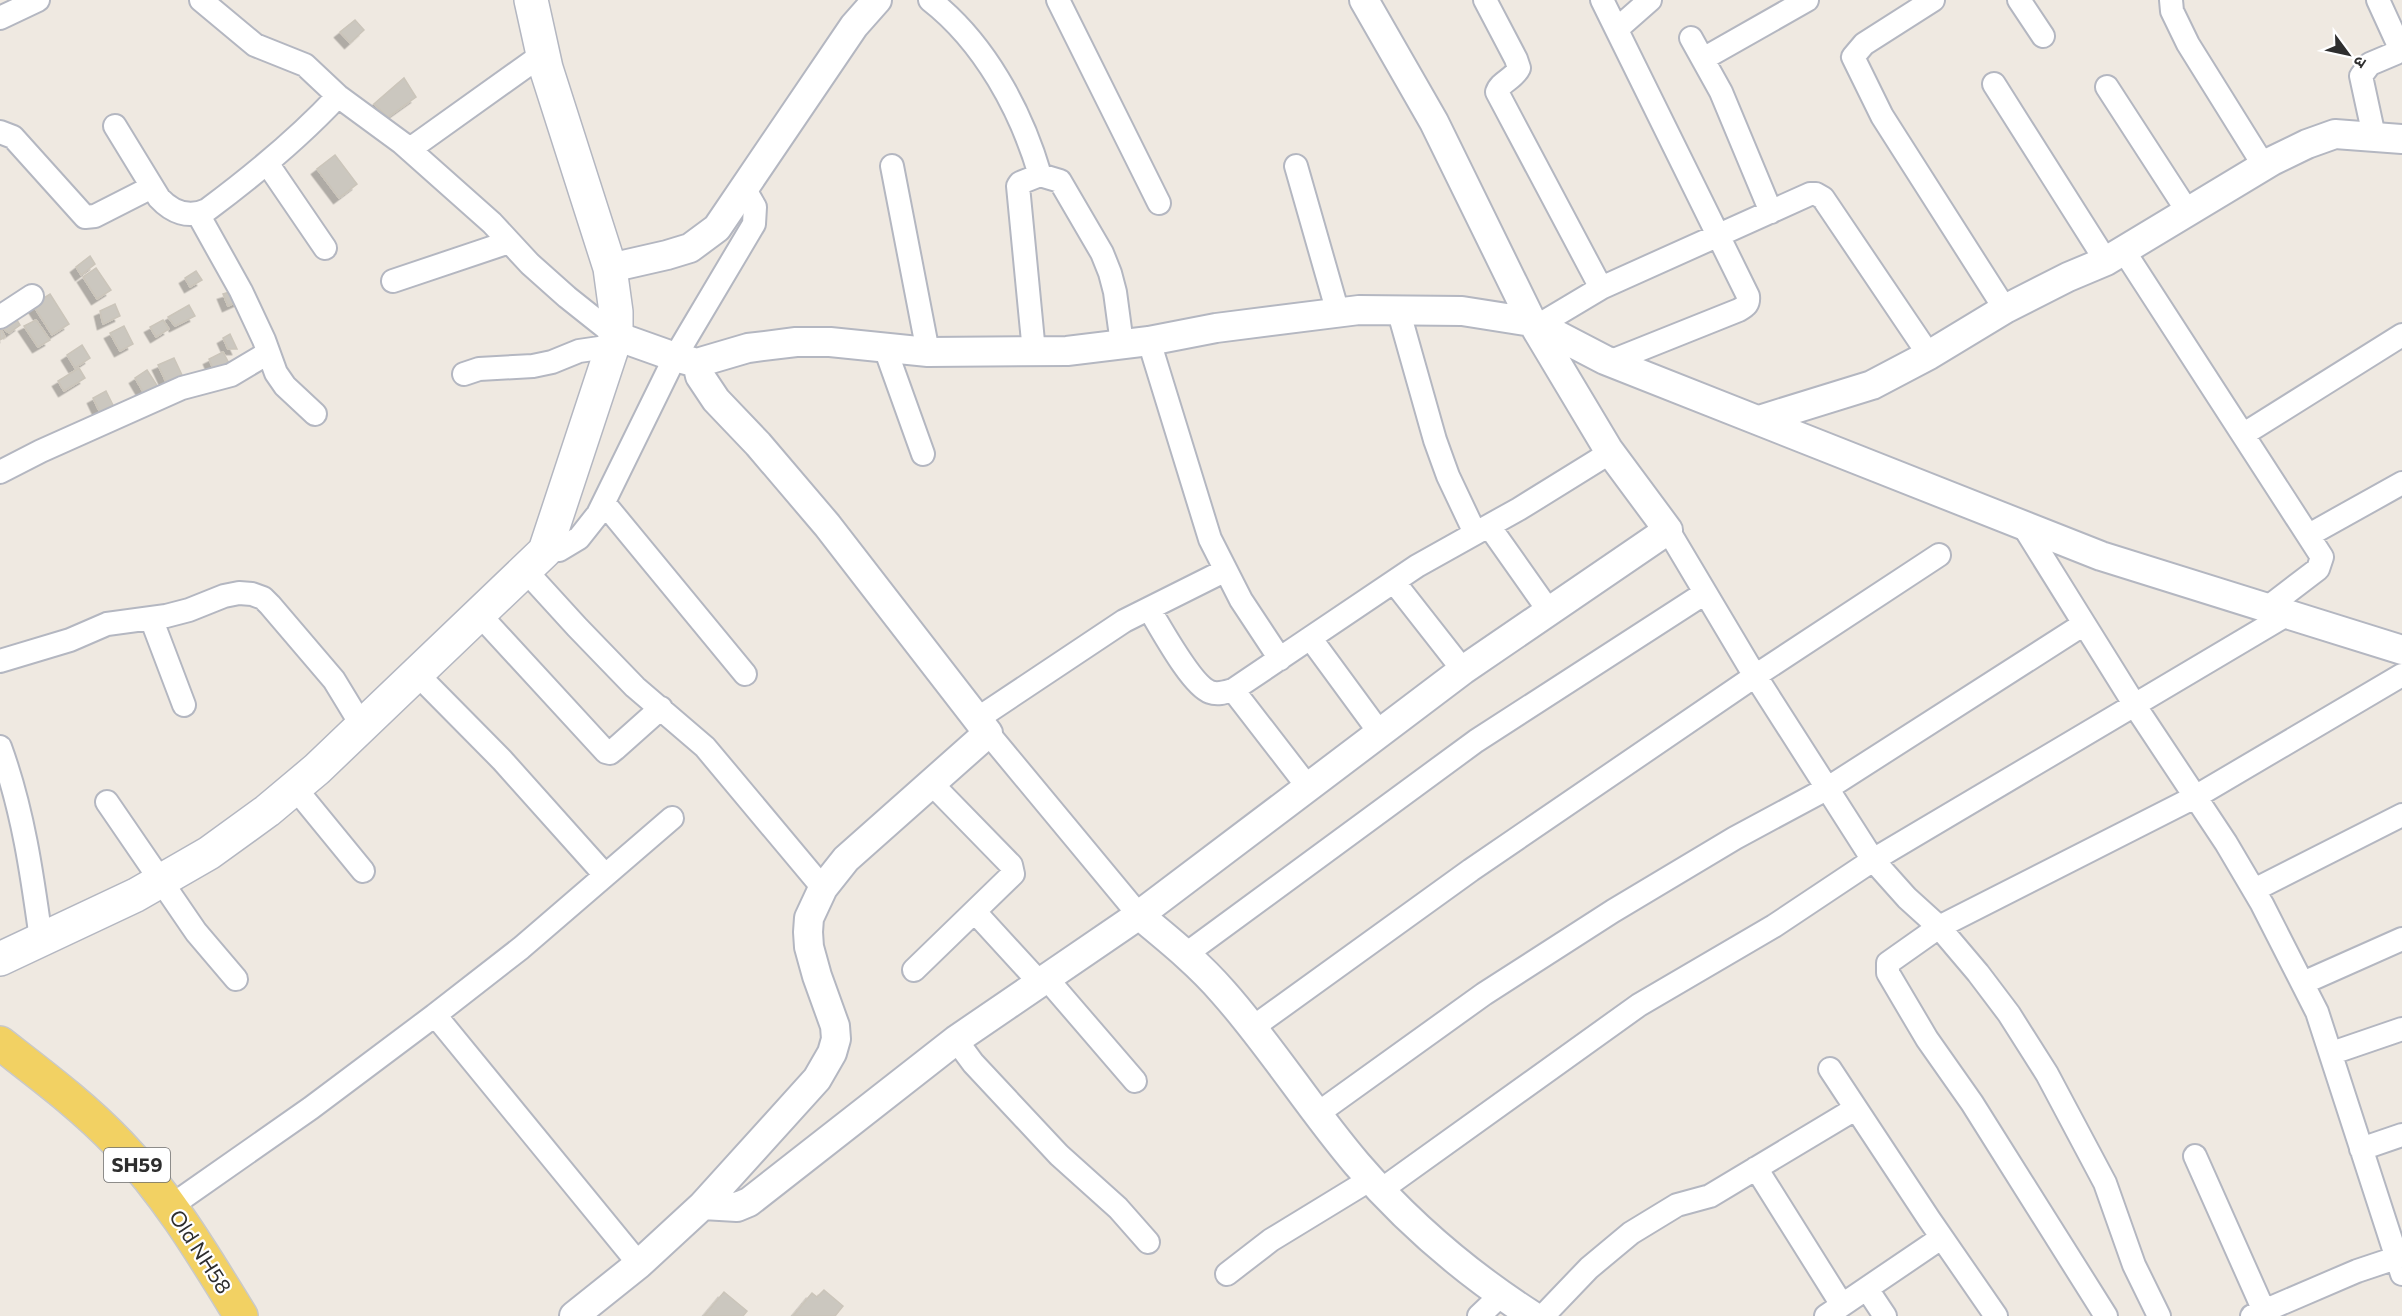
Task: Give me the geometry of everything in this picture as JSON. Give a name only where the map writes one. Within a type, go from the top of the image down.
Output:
[{"type":"main road","points":[[0,959],[136,895],[209,853],[267,811],[362,726],[535,560],[614,341],[616,312],[610,268],[543,54],[531,0]]},
{"type":"main road","name":"Old NH58","points":[[0,1043],[84,1110],[120,1145],[188,1230],[241,1316]]},
{"type":"main road","name":"Old NH58","points":[[0,1068],[71,1125],[119,1173],[172,1241],[218,1316]]},
{"type":"street","points":[[0,18],[38,0]]},
{"type":"street","points":[[201,0],[255,45],[305,65],[338,96],[410,149],[466,199],[614,341],[686,360],[747,348],[796,342],[830,342],[928,352],[1067,351],[1216,328],[1359,310],[1462,310],[1536,323],[1609,362],[2101,556],[2402,650]]},
{"type":"street","points":[[610,268],[690,248],[717,228],[854,26],[877,0]]},
{"type":"street","points":[[930,0],[966,33],[992,71],[1017,113],[1040,175]]},
{"type":"street","points":[[1058,0],[1159,203]]},
{"type":"street","points":[[1364,0],[1434,122],[1536,323],[1611,453],[1668,530],[1755,676],[1873,860],[1907,898],[1939,927],[2009,1014],[2047,1074],[2105,1183],[2134,1265],[2159,1316]]},
{"type":"street","points":[[1485,0],[1519,68],[1512,78],[1500,86],[1497,92],[1601,288]]},
{"type":"street","points":[[1602,0],[1748,296],[1746,306],[1609,362]]},
{"type":"street","points":[[1617,29],[1650,0]]},
{"type":"street","points":[[1703,59],[1806,0]]},
{"type":"street","points":[[1933,0],[1864,44],[1853,57],[1882,116],[2005,309]]},
{"type":"street","points":[[2019,0],[2043,36]]},
{"type":"street","points":[[2171,0],[2172,11],[2188,44],[2264,166]]},
{"type":"street","points":[[2374,136],[2361,76],[2370,64],[2396,52],[2399,46],[2378,0]]},
{"type":"street","points":[[1691,38],[1721,92],[1772,212]]},
{"type":"street","points":[[410,149],[543,54]]},
{"type":"street","points":[[1227,1274],[1271,1240],[1376,1184],[1639,1005],[1774,926],[1873,860],[2135,706],[2278,611],[2322,564],[2322,557],[2309,535],[2244,434],[1994,84]]},
{"type":"street","points":[[2107,87],[2188,212]]},
{"type":"street","points":[[115,126],[152,187],[167,206],[177,212],[198,214],[207,210],[267,163],[312,125],[338,96]]},
{"type":"street","points":[[0,132],[13,137],[85,217],[95,216],[152,187]]},
{"type":"street","points":[[1759,420],[1860,390],[1929,355],[2005,309],[2115,256],[2264,166],[2307,144],[2334,134],[2402,139]]},
{"type":"street","points":[[267,163],[325,248]]},
{"type":"street","points":[[892,166],[928,352]]},
{"type":"street","points":[[1296,166],[1338,313]]},
{"type":"street","points":[[1034,352],[1018,186],[1040,175],[1060,181],[1102,253],[1115,292],[1224,571],[1280,659]]},
{"type":"street","points":[[744,188],[755,207],[754,224],[686,360],[598,514],[579,538],[535,560],[577,627],[635,687],[705,747],[824,888]]},
{"type":"street","points":[[1536,323],[1601,288],[1810,194],[1816,194],[1823,198],[1929,355]]},
{"type":"street","points":[[198,214],[241,291],[276,373],[285,386],[315,414]]},
{"type":"street","points":[[393,281],[509,242]]},
{"type":"street","points":[[0,317],[32,296]]},
{"type":"street","points":[[1398,309],[1435,440],[1448,476],[1482,530],[1549,611]]},
{"type":"street","points":[[2244,434],[2402,335]]},
{"type":"street","points":[[464,374],[479,369],[533,366],[552,362],[614,341]]},
{"type":"street","points":[[885,348],[923,454]]},
{"type":"street","points":[[0,472],[41,451],[182,388],[231,375],[268,352]]},
{"type":"street","points":[[686,360],[716,400],[759,444],[827,525],[983,726],[1139,915],[1186,954],[1224,993],[1317,1114],[1376,1184],[1437,1243],[1501,1295],[1533,1316]]},
{"type":"street","points":[[1149,609],[1191,675],[1202,688],[1221,694],[1233,690],[1417,566],[1611,453]]},
{"type":"street","points":[[2309,535],[2402,483]]},
{"type":"street","points":[[603,503],[745,674]]},
{"type":"street","points":[[2022,524],[2135,706],[2254,890],[2317,1011],[2361,1149],[2395,1231],[2399,1266],[2357,1271],[2258,1313],[2195,1156]]},
{"type":"street","points":[[703,1205],[731,1207],[749,1202],[957,1041],[1139,915],[1463,670],[1668,530]]},
{"type":"street","points":[[1252,1028],[1471,870],[1755,676],[1939,555]]},
{"type":"street","points":[[574,1316],[639,1264],[703,1205],[817,1079],[832,1053],[836,1039],[835,1026],[809,947],[809,918],[824,888],[846,859],[931,783],[983,726],[1124,621],[1224,571]]},
{"type":"street","points":[[1394,582],[1463,670]]},
{"type":"street","points":[[1186,954],[1476,741],[1705,592]]},
{"type":"street","points":[[0,661],[70,640],[107,624],[189,610],[224,596],[239,593],[263,598],[334,680],[362,726]]},
{"type":"street","points":[[479,614],[606,752],[610,753],[615,749],[661,708]]},
{"type":"street","points":[[151,618],[184,705]]},
{"type":"street","points":[[1317,1114],[1484,994],[1613,911],[1735,838],[1828,788],[2084,624]]},
{"type":"street","points":[[1311,639],[1380,733]]},
{"type":"street","points":[[417,674],[516,775],[605,875]]},
{"type":"street","points":[[2106,1316],[1972,1103],[1927,1039],[1888,973],[1888,963],[1939,927],[2195,797],[2402,675]]},
{"type":"street","points":[[1233,690],[1308,787]]},
{"type":"street","points":[[0,747],[17,798],[41,939]]},
{"type":"street","points":[[914,970],[1011,878],[1013,870],[1011,865],[931,783]]},
{"type":"street","points":[[295,788],[363,871]]},
{"type":"street","points":[[107,802],[196,932],[236,979]]},
{"type":"street","points":[[2254,890],[2402,815]]},
{"type":"street","points":[[171,1206],[311,1108],[435,1015],[521,948],[672,818]]},
{"type":"street","points":[[975,912],[1044,982],[1135,1081]]},
{"type":"street","points":[[2302,983],[2402,939]]},
{"type":"street","points":[[435,1015],[639,1264]]},
{"type":"street","points":[[2331,1053],[2402,1029]]},
{"type":"street","points":[[957,1041],[974,1063],[1059,1155],[1118,1208],[1148,1242]]},
{"type":"street","points":[[1830,1068],[1941,1238],[1996,1316]]},
{"type":"street","points":[[1543,1316],[1589,1268],[1631,1233],[1677,1204],[1710,1196],[1855,1109]]},
{"type":"street","points":[[2361,1149],[2402,1135]]},
{"type":"street","points":[[1756,1167],[1834,1310],[1941,1238]]},
{"type":"street","points":[[1867,1289],[1885,1316]]},
{"type":"street","points":[[1479,1316],[1501,1295]]},
{"type":"building","points":[[355,20],[364,30],[350,43],[340,32]]},
{"type":"building","points":[[404,78],[416,97],[388,117],[374,104]]},
{"type":"building","points":[[335,155],[357,184],[339,198],[317,169]]},
{"type":"building","points":[[90,256],[95,264],[81,275],[76,267]]},
{"type":"building","points":[[96,268],[111,290],[97,299],[83,277]]},
{"type":"building","points":[[196,271],[202,280],[190,287],[185,278]]},
{"type":"building","points":[[233,291],[239,301],[228,306],[223,294]]},
{"type":"building","points":[[50,294],[69,324],[52,335],[33,305]]},
{"type":"building","points":[[115,304],[120,316],[103,324],[100,311]]},
{"type":"building","points":[[189,305],[195,316],[175,326],[168,317]]},
{"type":"building","points":[[15,317],[20,325],[9,333],[0,326]]},
{"type":"building","points":[[36,320],[50,340],[38,347],[24,326]]},
{"type":"building","points":[[163,320],[169,329],[156,337],[150,327]]},
{"type":"building","points":[[0,326],[5,337],[0,340]]},
{"type":"building","points":[[124,326],[133,344],[120,351],[110,333]]},
{"type":"building","points":[[230,334],[237,349],[228,349],[223,338]]},
{"type":"building","points":[[82,345],[90,358],[75,368],[67,355]]},
{"type":"building","points":[[223,352],[231,367],[216,375],[209,359]]},
{"type":"building","points":[[174,358],[182,375],[168,386],[158,365]]},
{"type":"building","points":[[79,368],[85,378],[64,391],[58,381]]},
{"type":"building","points":[[147,370],[158,387],[145,395],[135,378]]},
{"type":"building","points":[[106,391],[116,411],[102,417],[93,398]]},
{"type":"building","points":[[824,1290],[843,1306],[835,1316],[793,1316],[812,1293],[817,1297]]},
{"type":"building","points":[[724,1292],[747,1311],[743,1316],[704,1316]]}]
